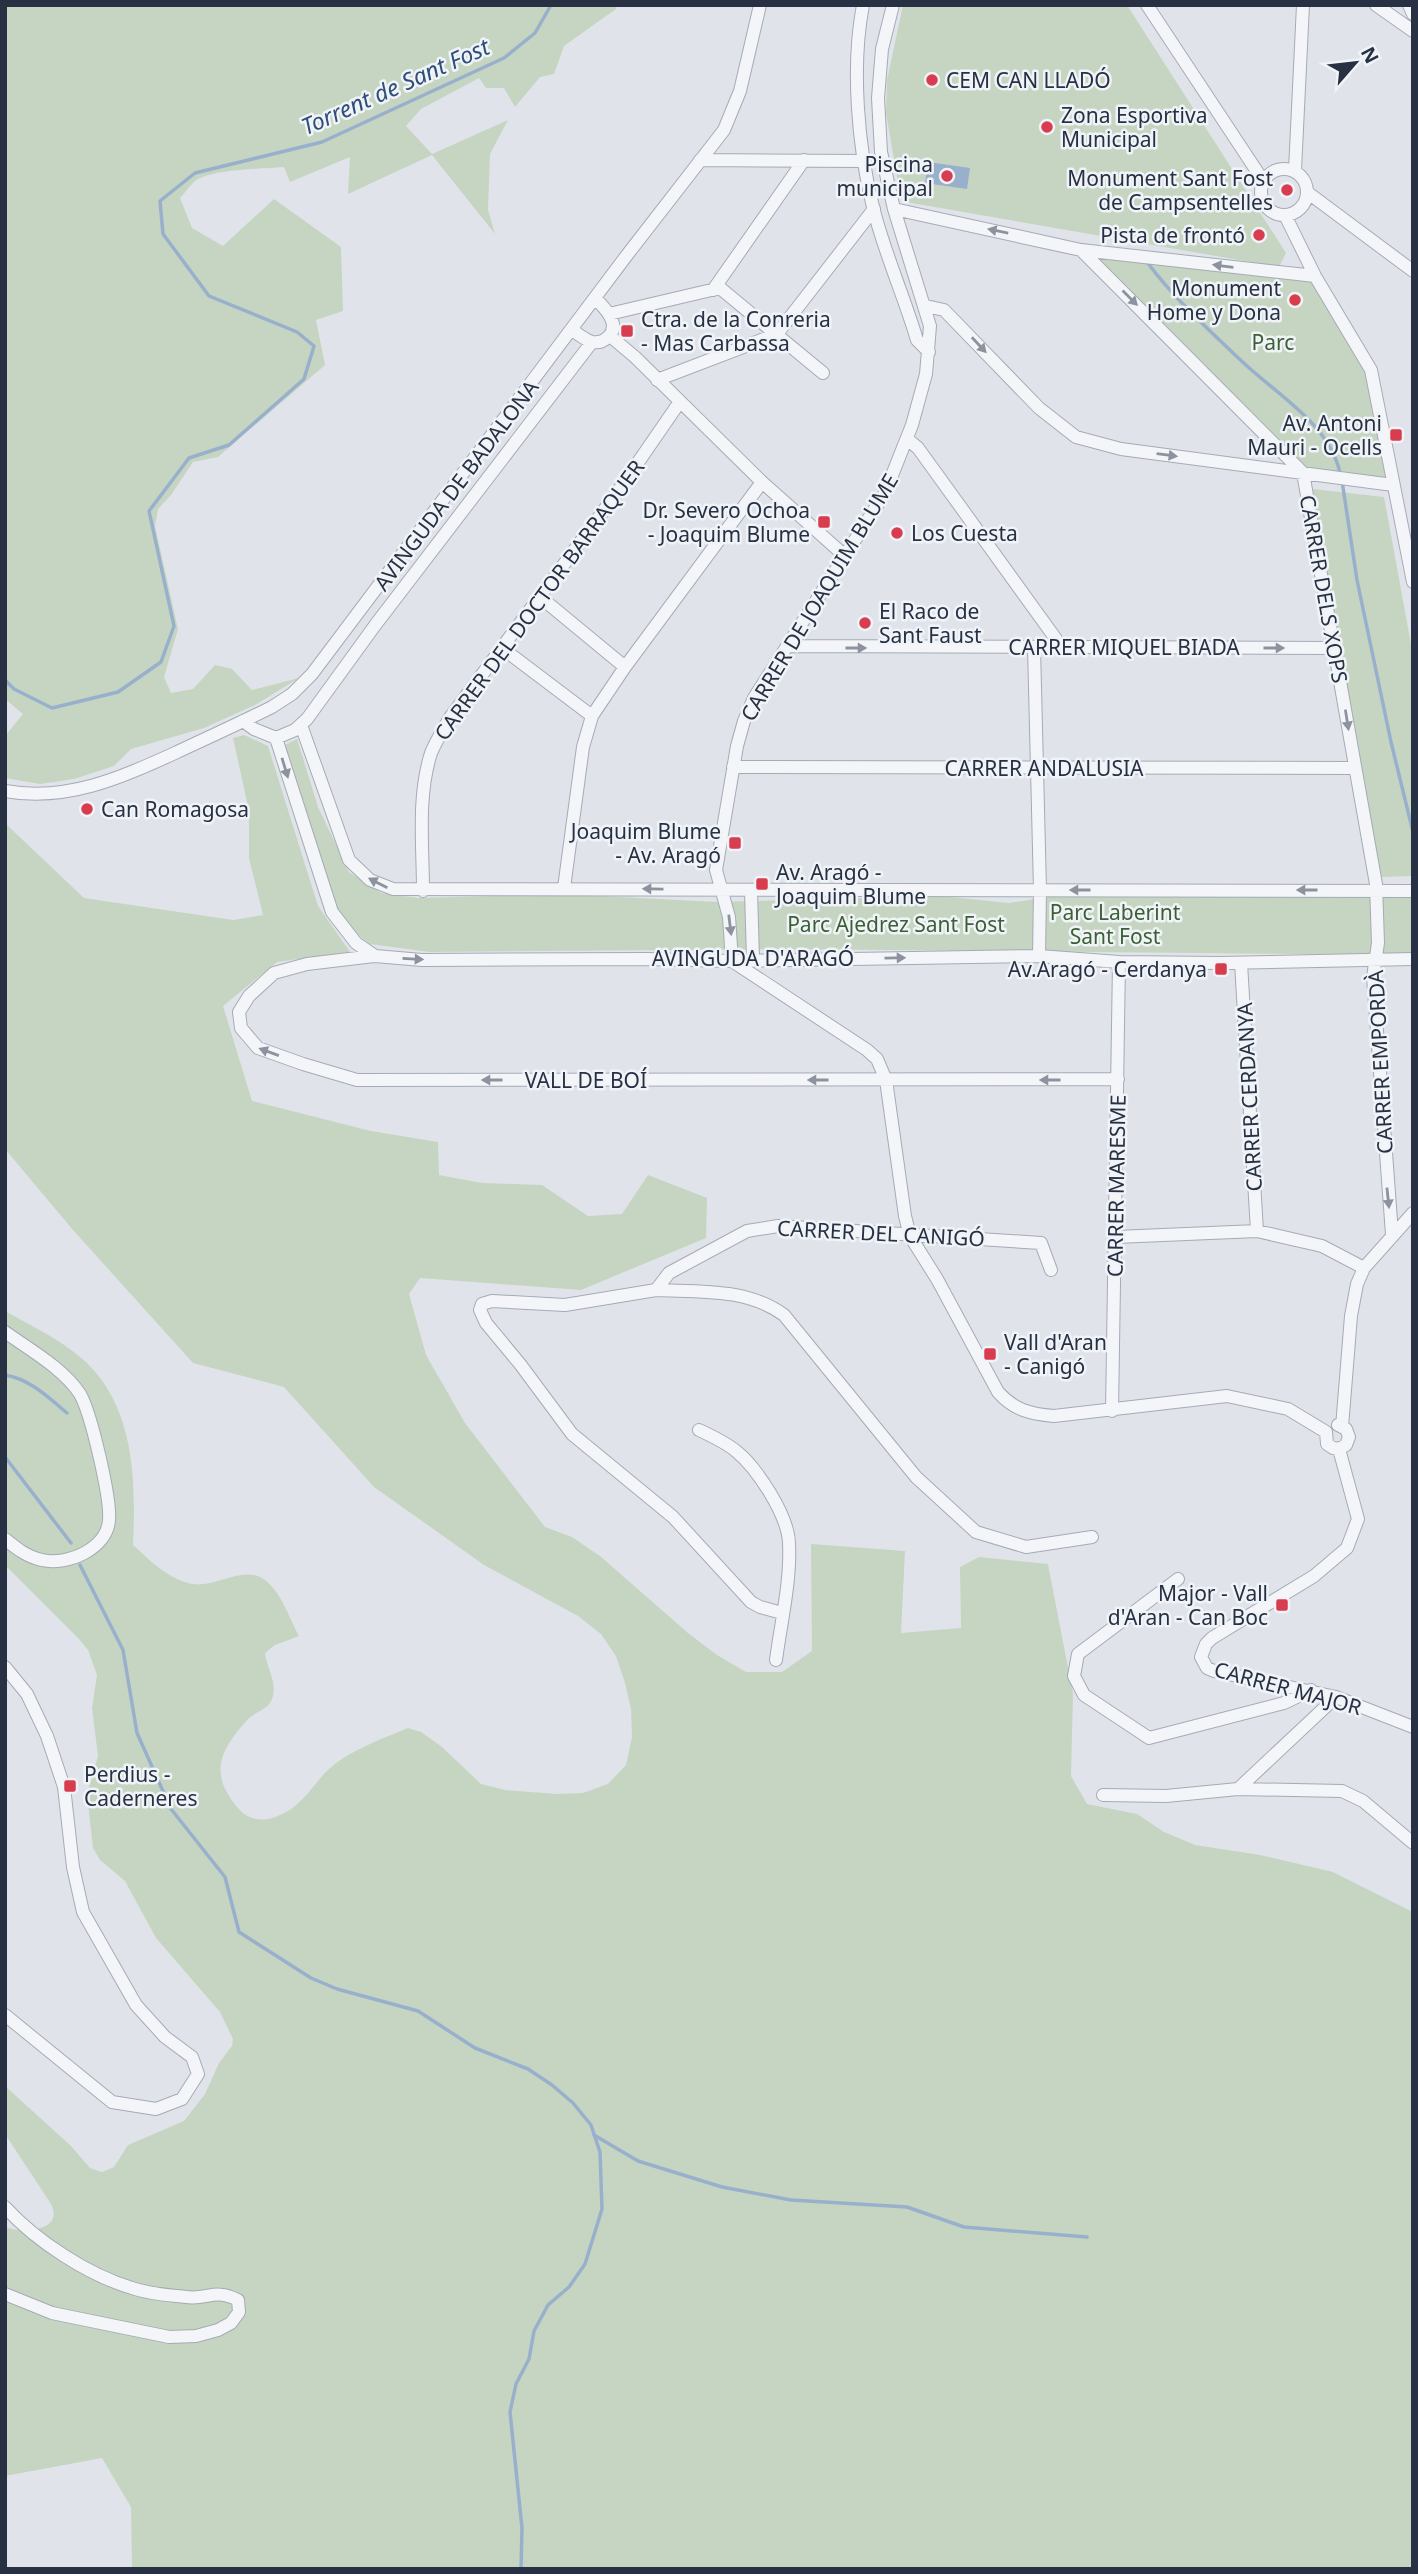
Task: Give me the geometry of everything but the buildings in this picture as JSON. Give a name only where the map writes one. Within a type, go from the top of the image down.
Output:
[{"type":"street","name":"AVINGUDA DE BADALONA","points":[[5,791],[45,795],[80,791],[128,774],[243,721],[281,701],[301,685],[332,649],[724,130],[740,91],[760,5]]},
{"type":"street","points":[[863,5],[858,34],[860,142],[874,209],[917,340],[929,352]]},
{"type":"street","name":"CARRER DE JOAQUIM BLUME","points":[[732,961],[729,917],[716,870],[733,767],[744,721],[754,698],[886,493],[920,401],[929,352],[930,326],[926,306],[894,209],[881,152],[878,98],[882,49],[893,5]]},
{"type":"street","points":[[1147,5],[1264,182]]},
{"type":"street","points":[[1295,170],[1303,5]]},
{"type":"street","points":[[1376,5],[1413,31]]},
{"type":"street","points":[[1409,5],[1413,14]]},
{"type":"street","points":[[700,160],[864,161]]},
{"type":"street","points":[[713,290],[804,160]]},
{"type":"street","points":[[1295,170],[1304,178],[1307,191],[1300,208],[1284,215],[1272,212],[1264,204],[1261,191],[1264,182],[1272,173],[1295,170]]},
{"type":"street","points":[[1307,191],[1413,271]]},
{"type":"street","points":[[657,380],[777,334],[874,209]]},
{"type":"street","points":[[894,209],[1082,250],[1315,276]]},
{"type":"street","points":[[1284,215],[1315,276],[1371,370],[1413,582]]},
{"type":"street","name":"CARRER DELS XOPS","points":[[1082,250],[1303,472],[1377,884],[1376,891]]},
{"type":"street","points":[[609,314],[720,288],[823,373]]},
{"type":"street","points":[[572,330],[592,342],[600,342],[610,336],[613,327],[609,314],[595,298]]},
{"type":"street","points":[[926,306],[944,310],[1039,408],[1076,437],[1121,449],[1393,485]]},
{"type":"street","points":[[610,336],[762,482],[845,556]]},
{"type":"street","points":[[243,721],[276,738],[301,725],[592,342]]},
{"type":"street","name":"CARRER DEL DOCTOR BARRAQUER","points":[[423,891],[425,778],[432,752],[449,719],[619,490],[679,403]]},
{"type":"street","points":[[907,439],[918,448],[1061,646]]},
{"type":"street","points":[[564,888],[583,747],[592,716],[625,667],[762,482]]},
{"type":"street","points":[[539,596],[625,667]]},
{"type":"street","name":"CARRER MIQUEL BIADA","points":[[788,646],[1335,648]]},
{"type":"street","points":[[1034,647],[1039,956]]},
{"type":"street","points":[[502,648],[592,716]]},
{"type":"street","points":[[301,685],[311,712]]},
{"type":"street","points":[[301,725],[349,860],[365,876],[385,888],[423,891],[564,888],[751,891],[1413,891]]},
{"type":"street","points":[[276,738],[332,912],[356,943],[376,956]]},
{"type":"street","name":"CARRER ANDALUSIA","points":[[733,767],[1355,768]]},
{"type":"street","points":[[751,891],[753,959],[772,988]]},
{"type":"street","name":"CARRER EMPORDÀ","points":[[1376,891],[1378,943],[1373,977],[1392,1234]]},
{"type":"street","name":"AVINGUDA D'ARAGÓ","points":[[376,956],[422,960],[646,958],[732,961],[1039,956],[1119,962],[1241,963],[1413,959]]},
{"type":"street","name":"VALL DE BOÍ","points":[[376,956],[307,964],[274,973],[241,1005],[241,1028],[258,1048],[356,1080],[1118,1079]]},
{"type":"street","points":[[732,961],[867,1050],[883,1069],[910,1236],[937,1279],[998,1392],[1008,1404],[1044,1415],[1112,1411],[1227,1396],[1288,1409],[1326,1432]]},
{"type":"street","name":"CARRER MARESME","points":[[1112,1411],[1119,962]]},
{"type":"street","name":"CARRER CERDANYA","points":[[1241,963],[1257,1230]]},
{"type":"street","points":[[1342,1427],[1351,1316],[1357,1284],[1364,1268],[1413,1213]]},
{"type":"street","name":"CARRER DEL CANIGÓ","points":[[656,1290],[669,1273],[757,1227],[778,1226],[1041,1243],[1051,1270]]},
{"type":"street","points":[[1116,1237],[1257,1230],[1322,1246],[1364,1268]]},
{"type":"street","points":[[782,1612],[751,1602],[673,1517],[572,1434],[486,1323],[480,1310],[482,1304],[492,1301],[565,1305],[656,1290],[758,1299],[778,1310],[797,1329],[916,1477],[976,1532],[1026,1547],[1092,1536]]},
{"type":"street","points":[[5,1332],[58,1371],[80,1395],[94,1437],[109,1521],[106,1531],[93,1548],[72,1558],[57,1561],[30,1556],[5,1539]]},
{"type":"street","points":[[1332,1426],[1342,1427],[1348,1431],[1349,1439],[1346,1445],[1339,1449],[1333,1448],[1327,1444],[1326,1432],[1332,1426]]},
{"type":"street","points":[[699,1430],[724,1443],[751,1465],[782,1516],[789,1541],[776,1660]]},
{"type":"street","name":"CARRER MAJOR","points":[[1339,1449],[1358,1519],[1347,1548],[1314,1576],[1212,1638],[1206,1644],[1201,1657],[1207,1668],[1214,1671],[1336,1697],[1413,1727]]},
{"type":"street","points":[[1178,1579],[1079,1654],[1074,1676],[1084,1695],[1149,1738],[1283,1703],[1311,1690]]},
{"type":"street","points":[[5,1667],[27,1694],[47,1736],[64,1787],[73,1867],[83,1912],[136,2005],[165,2036],[192,2057],[198,2074],[182,2099],[156,2109],[112,2102],[5,2015]]},
{"type":"street","points":[[1238,1789],[1336,1697]]},
{"type":"street","points":[[1103,1795],[1166,1796],[1238,1789],[1342,1791],[1363,1801],[1413,1843]]},
{"type":"street","points":[[5,2207],[17,2219],[97,2276],[135,2289],[190,2298],[224,2293],[238,2300],[239,2312],[231,2323],[218,2330],[196,2336],[169,2337],[52,2313],[5,2294]]},
{"type":"green space","points":[[5,5],[617,5],[616,9],[564,46],[554,74],[540,77],[515,107],[504,88],[486,88],[479,78],[421,109],[406,126],[432,154],[508,120],[490,154],[488,210],[495,234],[432,155],[348,194],[350,157],[290,182],[284,167],[213,174],[195,181],[180,198],[192,228],[223,246],[274,199],[341,247],[343,311],[316,320],[325,365],[218,457],[193,462],[158,509],[155,526],[178,629],[164,677],[171,693],[193,689],[215,665],[232,669],[252,690],[299,678],[255,705],[204,728],[131,749],[114,766],[74,779],[40,784],[5,778],[5,736],[23,714],[5,699]]},
{"type":"green space","name":"Zona Esportiva Municipal","points":[[903,5],[1127,5],[1286,253],[1279,267],[906,202],[900,194],[886,113],[887,80]]},
{"type":"green space","name":"Parc","points":[[1081,250],[1315,276],[1371,370],[1393,485],[1303,473]]},
{"type":"green space","points":[[1313,489],[1384,497],[1413,655],[1413,876],[1381,877]]},
{"type":"green space","points":[[244,735],[268,746],[318,906],[350,952],[277,962],[223,1006],[252,1101],[371,1131],[438,1142],[439,1175],[482,1183],[542,1185],[588,1216],[622,1214],[648,1175],[707,1198],[706,1238],[581,1290],[420,1278],[409,1294],[426,1355],[465,1423],[545,1527],[572,1537],[600,1556],[688,1633],[746,1672],[782,1672],[812,1651],[811,1544],[905,1551],[901,1633],[961,1628],[960,1567],[979,1557],[1048,1564],[1073,1694],[1071,1776],[1087,1804],[1137,1814],[1164,1832],[1195,1845],[1260,1855],[1333,1872],[1413,1912],[1413,2569],[132,2569],[131,2507],[102,2458],[5,2476],[5,2227],[21,2230],[40,2228],[52,2220],[54,2213],[51,2204],[5,2134],[5,2086],[71,2146],[90,2168],[102,2172],[114,2167],[128,2145],[184,2121],[205,2094],[219,2063],[232,2046],[233,2039],[220,2012],[156,1938],[125,1881],[100,1860],[93,1848],[87,1794],[98,1756],[92,1708],[97,1675],[88,1650],[79,1639],[5,1565],[5,1311],[79,1356],[98,1375],[111,1396],[128,1443],[132,1468],[133,1545],[168,1574],[192,1584],[211,1583],[239,1575],[257,1576],[271,1585],[289,1614],[299,1636],[275,1645],[265,1653],[273,1682],[272,1699],[268,1706],[238,1730],[221,1762],[223,1784],[245,1814],[262,1820],[281,1815],[295,1806],[332,1766],[342,1759],[408,1728],[421,1732],[442,1747],[481,1784],[505,1790],[557,1794],[583,1793],[608,1784],[626,1765],[632,1737],[631,1709],[625,1683],[616,1656],[601,1634],[578,1616],[484,1565],[374,1487],[284,1387],[193,1363],[73,1230],[5,1149],[5,823],[84,898],[233,920],[263,915],[249,858],[249,811],[233,738]]},
{"type":"green space","points":[[297,739],[318,807],[349,872],[381,893],[419,898],[563,894],[717,902],[941,896],[1009,903],[1047,897],[1413,894],[1413,955],[782,949],[430,952],[370,944],[348,927],[334,907],[285,745]]},
{"type":"water","name":"Piscina municipal","points":[[928,162],[970,168],[967,189],[925,183]]},
{"type":"waterway","name":"Torrent de Sant Fost","points":[[5,680],[14,689],[52,708],[118,692],[161,662],[174,626],[149,511],[189,458],[229,445],[304,379],[314,346],[297,332],[209,296],[163,234],[160,201],[195,173],[322,142],[504,58],[535,33],[551,5]]},
{"type":"waterway","points":[[1147,262],[1208,329],[1315,427],[1335,456],[1340,473]]},
{"type":"waterway","points":[[1342,481],[1357,580],[1413,832]]},
{"type":"waterway","points":[[5,1375],[31,1385],[67,1413]]},
{"type":"waterway","points":[[5,1457],[71,1543]]},
{"type":"waterway","points":[[80,1565],[123,1650],[137,1733],[171,1809],[225,1877],[239,1932],[311,1978],[337,1989],[418,2011],[475,2048],[528,2069],[573,2103],[591,2125],[600,2152],[602,2209],[585,2264],[569,2287],[548,2305],[534,2331],[529,2359],[516,2384],[510,2412],[522,2528],[521,2569]]},
{"type":"waterway","points":[[594,2135],[638,2161],[722,2187],[791,2200],[907,2207],[964,2227],[1087,2237]]},
{"type":"place","name":"CEM CAN LLADÓ","points":[[932,80]]},
{"type":"place","name":"Zona Esportiva Municipal","points":[[1047,127]]},
{"type":"place","name":"Piscina municipal","points":[[947,176]]},
{"type":"place","name":"Monument Sant Fost de Campsentelles","points":[[1287,190]]},
{"type":"place","name":"Pista de frontó","points":[[1259,235]]},
{"type":"place","name":"Monument Home y Dona","points":[[1295,300]]},
{"type":"place","name":"Ctra. de la Conreria - Mas Carbassa","points":[[627,331]]},
{"type":"place","name":"Av. Antoni Mauri - Ocells","points":[[1396,435]]},
{"type":"place","name":"Dr. Severo Ochoa - Joaquim Blume","points":[[824,522]]},
{"type":"place","name":"Los Cuesta","points":[[897,533]]},
{"type":"place","name":"El Raco de Sant Faust","points":[[865,623]]},
{"type":"place","name":"Can Romagosa","points":[[87,809]]},
{"type":"place","name":"Joaquim Blume - Av. Aragó","points":[[735,843]]},
{"type":"place","name":"Av. Aragó - Joaquim Blume","points":[[762,884]]},
{"type":"place","name":"Av.Aragó - Cerdanya","points":[[1221,969]]},
{"type":"place","name":"Vall d'Aran - Canigó","points":[[990,1354]]},
{"type":"place","name":"Major - Vall d'Aran - Can Boc","points":[[1282,1605]]},
{"type":"place","name":"Perdius - Caderneres","points":[[70,1786]]},
{"type":"park label","name":"Parc Ajedrez Sant Fost","points":[[896,924]]},
{"type":"park label","name":"Parc Laberint Sant Fost","points":[[1115,924]]}]
